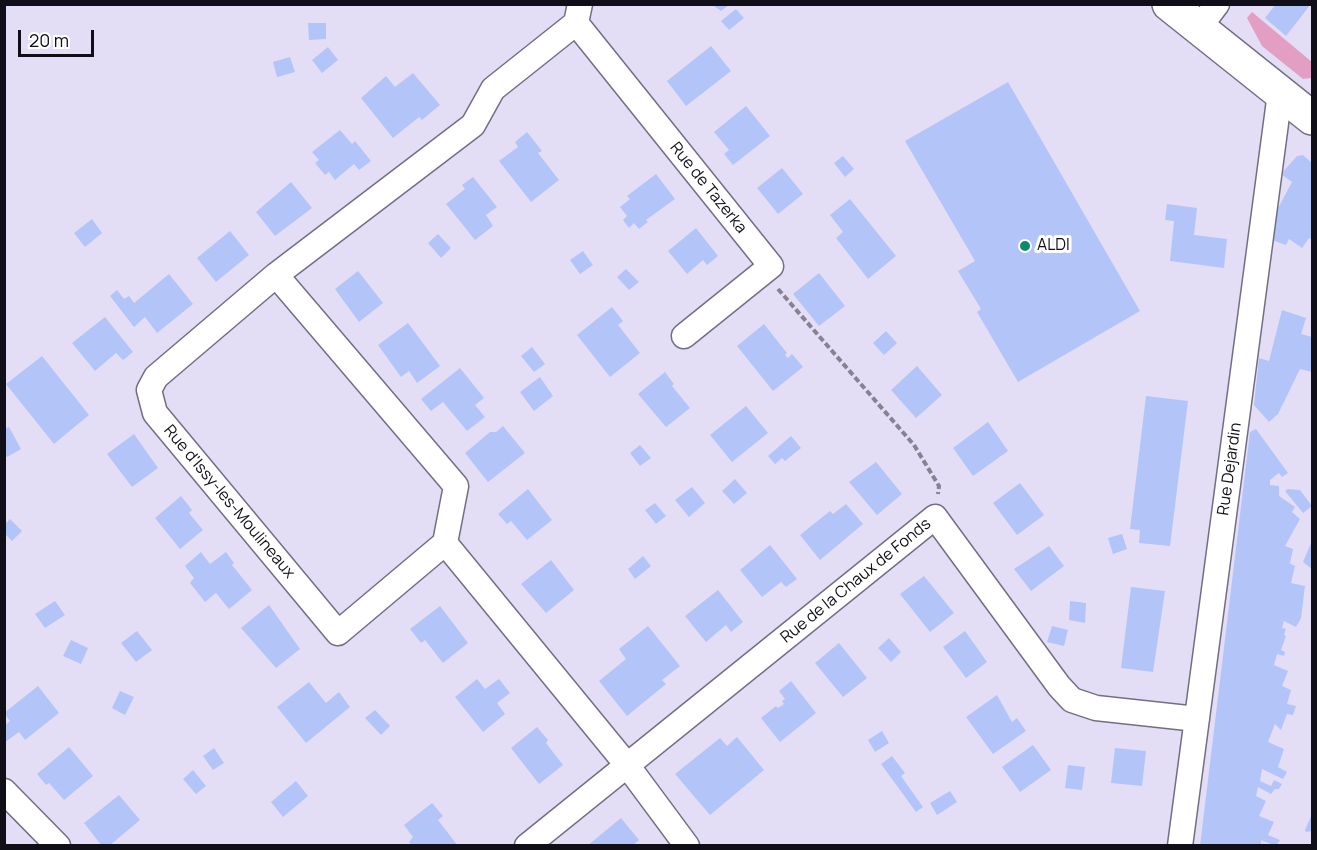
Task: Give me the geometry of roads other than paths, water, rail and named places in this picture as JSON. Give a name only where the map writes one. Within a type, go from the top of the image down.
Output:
[{"type":"main road","points":[[1169,4],[1207,17],[1280,93],[1312,118]]},
{"type":"street","name":"Rue de Tazerka","points":[[578,14],[771,266],[684,336]]},
{"type":"street","name":"Rue d'Issy-les-Moulineaux","points":[[445,543],[338,633],[155,413],[149,390],[156,376],[276,275],[472,125],[494,89],[578,14]]},
{"type":"street","name":"Rue Dejardin","points":[[1180,846],[1280,93]]},
{"type":"street","points":[[276,275],[456,486],[445,543],[627,765],[687,846]]},
{"type":"street","name":"Rue de la Chaux de Fonds","points":[[527,846],[935,517],[1059,686],[1072,700],[1096,708],[1197,719]]},
{"type":"street","points":[[4,791],[58,846]]},
{"type":"place","name":"ALDI","points":[[1025,246]]}]
